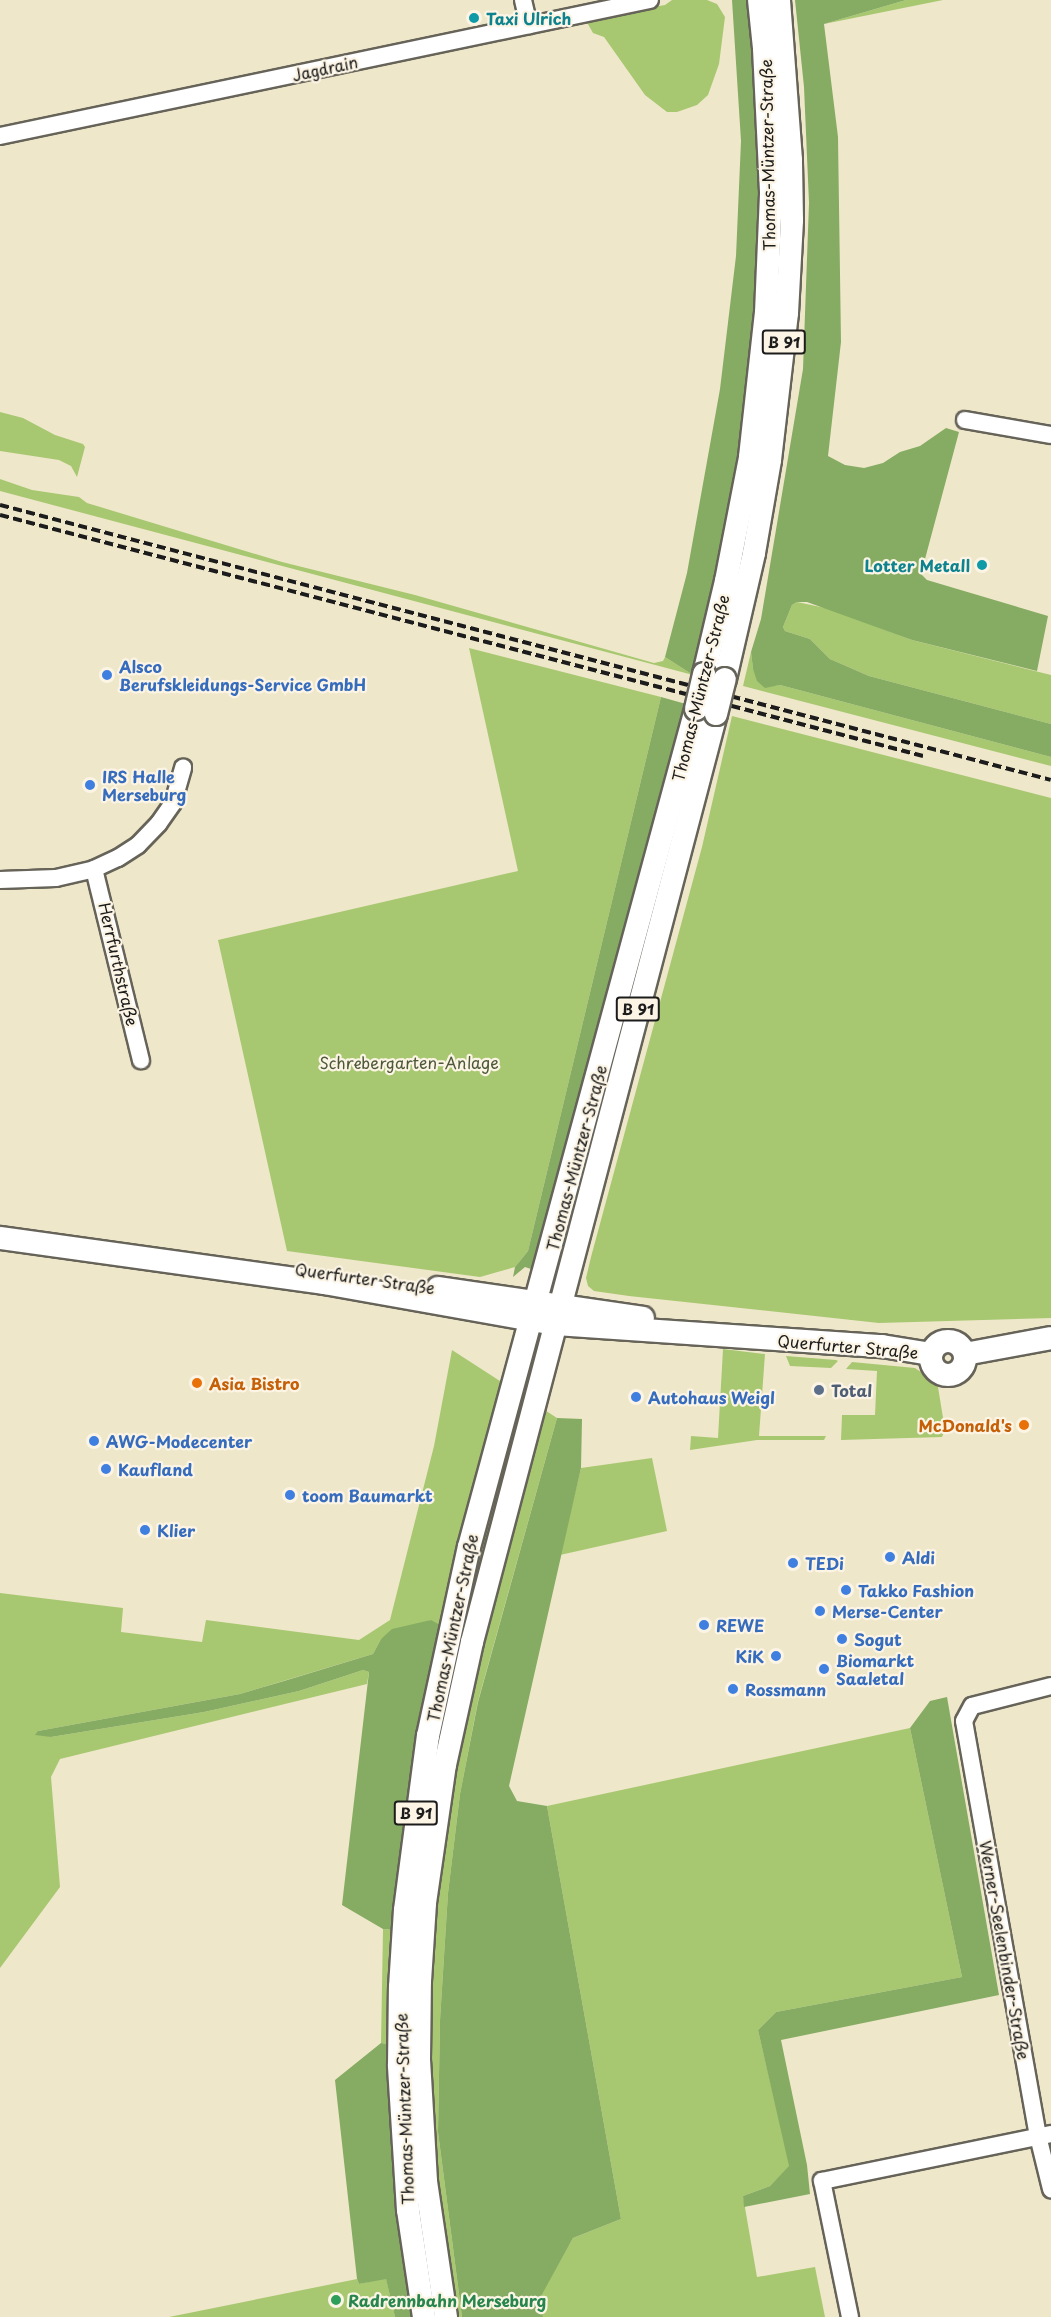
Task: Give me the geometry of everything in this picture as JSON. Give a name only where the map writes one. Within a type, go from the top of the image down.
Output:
[{"type":"main road","name":"Thomas-Müntzer-Straße","points":[[715,677],[726,580],[750,458],[766,313],[771,192],[764,48],[759,0]]},
{"type":"main road","name":"Thomas-Müntzer-Straße","points":[[446,2317],[430,2211],[422,2134],[420,1981],[434,1830],[458,1701],[558,1314],[706,712],[763,502],[779,395],[790,261],[791,160],[779,0]]},
{"type":"main road","name":"Thomas-Müntzer-Straße","points":[[424,2317],[408,2210],[402,2147],[400,1987],[405,1910],[421,1783],[450,1625],[533,1310],[706,712]]},
{"type":"main road","name":"Querfurter Straße","points":[[0,1227],[558,1314],[729,1335],[882,1346],[932,1354],[933,1366],[947,1375],[958,1372],[962,1368],[965,1354],[1051,1338]]},
{"type":"main road","name":"Querfurter Straße","points":[[0,1238],[533,1310]]},
{"type":"street","points":[[523,0],[529,25]]},
{"type":"street","name":"Jagdrain","points":[[0,136],[650,0]]},
{"type":"street","points":[[965,420],[1051,435]]},
{"type":"street","points":[[0,880],[56,878],[94,869],[138,845],[159,823],[173,802],[183,767]]},
{"type":"street","name":"Herrfurthstraße","points":[[94,869],[141,1060]]},
{"type":"street","name":"Werner-Seelenbinder-Straße","points":[[1051,1686],[983,1703],[968,1711],[964,1721],[1045,2135],[1051,2189]]},
{"type":"street","points":[[850,2317],[822,2181],[1045,2135]]},
{"type":"green space","points":[[672,0],[707,0],[717,4],[725,17],[719,64],[708,95],[697,105],[677,112],[667,112],[645,95],[604,37],[593,33],[585,19],[665,5]]},
{"type":"green space","points":[[732,0],[750,0],[763,215],[747,440],[693,675],[665,657],[687,573],[720,389],[736,256],[741,141]]},
{"type":"green space","points":[[795,0],[906,0],[824,24],[838,137],[841,342],[828,456],[845,465],[864,468],[883,463],[900,452],[920,446],[946,428],[959,432],[921,574],[927,580],[1048,616],[1037,671],[912,640],[807,602],[797,602],[792,605],[783,627],[785,631],[810,639],[830,659],[869,676],[1051,724],[1051,757],[780,685],[765,688],[757,681],[751,652],[761,619],[803,369],[809,203],[804,87]]},
{"type":"green space","points":[[906,0],[943,0],[824,24]]},
{"type":"green space","points":[[0,412],[23,418],[55,435],[83,444],[85,447],[77,477],[71,466],[59,460],[0,451]]},
{"type":"green space","points":[[0,479],[32,490],[79,497],[87,503],[282,562],[415,595],[654,663],[663,661],[665,657],[693,675],[0,491]]},
{"type":"green space","points":[[797,602],[830,609],[912,640],[1051,675],[1051,724],[869,676],[830,659],[810,639],[785,631],[783,627],[792,605]]},
{"type":"green space","name":"Schrebergarten-Anlage","points":[[469,648],[661,697],[528,1251],[515,1267],[480,1277],[287,1251],[218,940],[518,871]]},
{"type":"green space","points":[[751,652],[753,669],[765,687],[780,685],[1051,757],[1051,766],[743,686]]},
{"type":"green space","points":[[661,697],[686,704],[617,979],[575,1112],[534,1270],[525,1267],[513,1277],[515,1267],[528,1251]]},
{"type":"green space","points":[[732,716],[1051,798],[1051,1318],[879,1323],[629,1296],[594,1291],[588,1286],[586,1278],[591,1257],[702,847]]},
{"type":"green space","points":[[723,1349],[765,1354],[759,1436],[826,1436],[824,1440],[757,1440],[690,1450],[691,1436],[718,1438]]},
{"type":"green space","points":[[452,1350],[557,1418],[478,1701],[460,1794],[448,1893],[440,2020],[438,2132],[462,2317],[417,2317],[388,2044],[381,2043],[383,1929],[393,1930],[431,1620],[381,1639],[373,1654],[240,1694],[38,1731],[51,1737],[204,1712],[299,1691],[363,1670],[369,1672],[367,1684],[60,1759],[51,1777],[60,1887],[0,1968],[0,1593],[123,1608],[121,1632],[202,1642],[206,1620],[359,1640],[390,1620],[434,1446]]},
{"type":"green space","points":[[786,1356],[838,1361],[831,1368],[790,1366]]},
{"type":"green space","points":[[852,1362],[915,1368],[924,1374],[938,1387],[945,1430],[942,1437],[841,1440],[842,1415],[875,1415],[877,1371],[846,1369]]},
{"type":"green space","points":[[557,1418],[582,1419],[581,1468],[509,1786],[517,1801],[547,1806],[621,2219],[573,2238],[540,2298],[543,2317],[462,2317],[438,2132],[440,2020],[448,1893],[460,1794],[478,1702]]},
{"type":"green space","points":[[652,1458],[667,1531],[560,1555],[581,1468]]},
{"type":"green space","points":[[431,1620],[440,1625],[427,1699],[394,1930],[383,1929],[342,1905],[369,1672],[363,1670],[299,1691],[204,1712],[51,1737],[35,1735],[38,1731],[240,1694],[373,1654],[381,1639],[392,1629]]},
{"type":"green space","points":[[947,1697],[999,1995],[781,2040],[807,2165],[810,2194],[744,2207],[743,2196],[770,2186],[789,2166],[758,2030],[776,2012],[962,1977],[910,1728],[930,1701]]},
{"type":"green space","points":[[910,1728],[962,1977],[776,2012],[758,2030],[790,2166],[770,2186],[743,2196],[757,2277],[815,2267],[825,2317],[543,2317],[539,2298],[573,2238],[621,2219],[547,1806]]},
{"type":"green space","points":[[381,2043],[388,2044],[417,2317],[395,2317],[386,2279],[359,2284],[357,2279],[335,2080]]},
{"type":"green space","name":"Radrennbahn Merseburg","points":[[386,2278],[395,2317],[169,2317],[357,2279],[359,2284]]},
{"type":"railway","points":[[0,505],[1051,780]]},
{"type":"railway","points":[[0,515],[923,756]]},
{"type":"place","name":"Taxi Ulrich","points":[[474,18]]},
{"type":"place","name":"Lotter Metall","points":[[982,565]]},
{"type":"place","name":"Alsco Berufskleidungs-Service GmbH","points":[[107,675]]},
{"type":"place","name":"IRS Halle Merseburg","points":[[90,785]]},
{"type":"place","name":"Asia Bistro","points":[[197,1383]]},
{"type":"place","name":"Total","points":[[819,1390]]},
{"type":"place","name":"Autohaus Weigl","points":[[636,1397]]},
{"type":"place","name":"McDonald's","points":[[1024,1425]]},
{"type":"place","name":"AWG-Modecenter","points":[[94,1441]]},
{"type":"place","name":"Kaufland","points":[[106,1469]]},
{"type":"place","name":"toom Baumarkt","points":[[290,1495]]},
{"type":"place","name":"Klier","points":[[145,1530]]},
{"type":"place","name":"Aldi","points":[[890,1557]]},
{"type":"place","name":"TEDi","points":[[793,1563]]},
{"type":"place","name":"Takko Fashion","points":[[846,1590]]},
{"type":"place","name":"Merse-Center","points":[[820,1611]]},
{"type":"place","name":"REWE","points":[[704,1625]]},
{"type":"place","name":"Sogut","points":[[842,1639]]},
{"type":"place","name":"KiK","points":[[776,1656]]},
{"type":"place","name":"Biomarkt Saaletal","points":[[824,1669]]},
{"type":"place","name":"Rossmann","points":[[733,1689]]},
{"type":"place","name":"Radrennbahn Merseburg","points":[[336,2300]]}]
